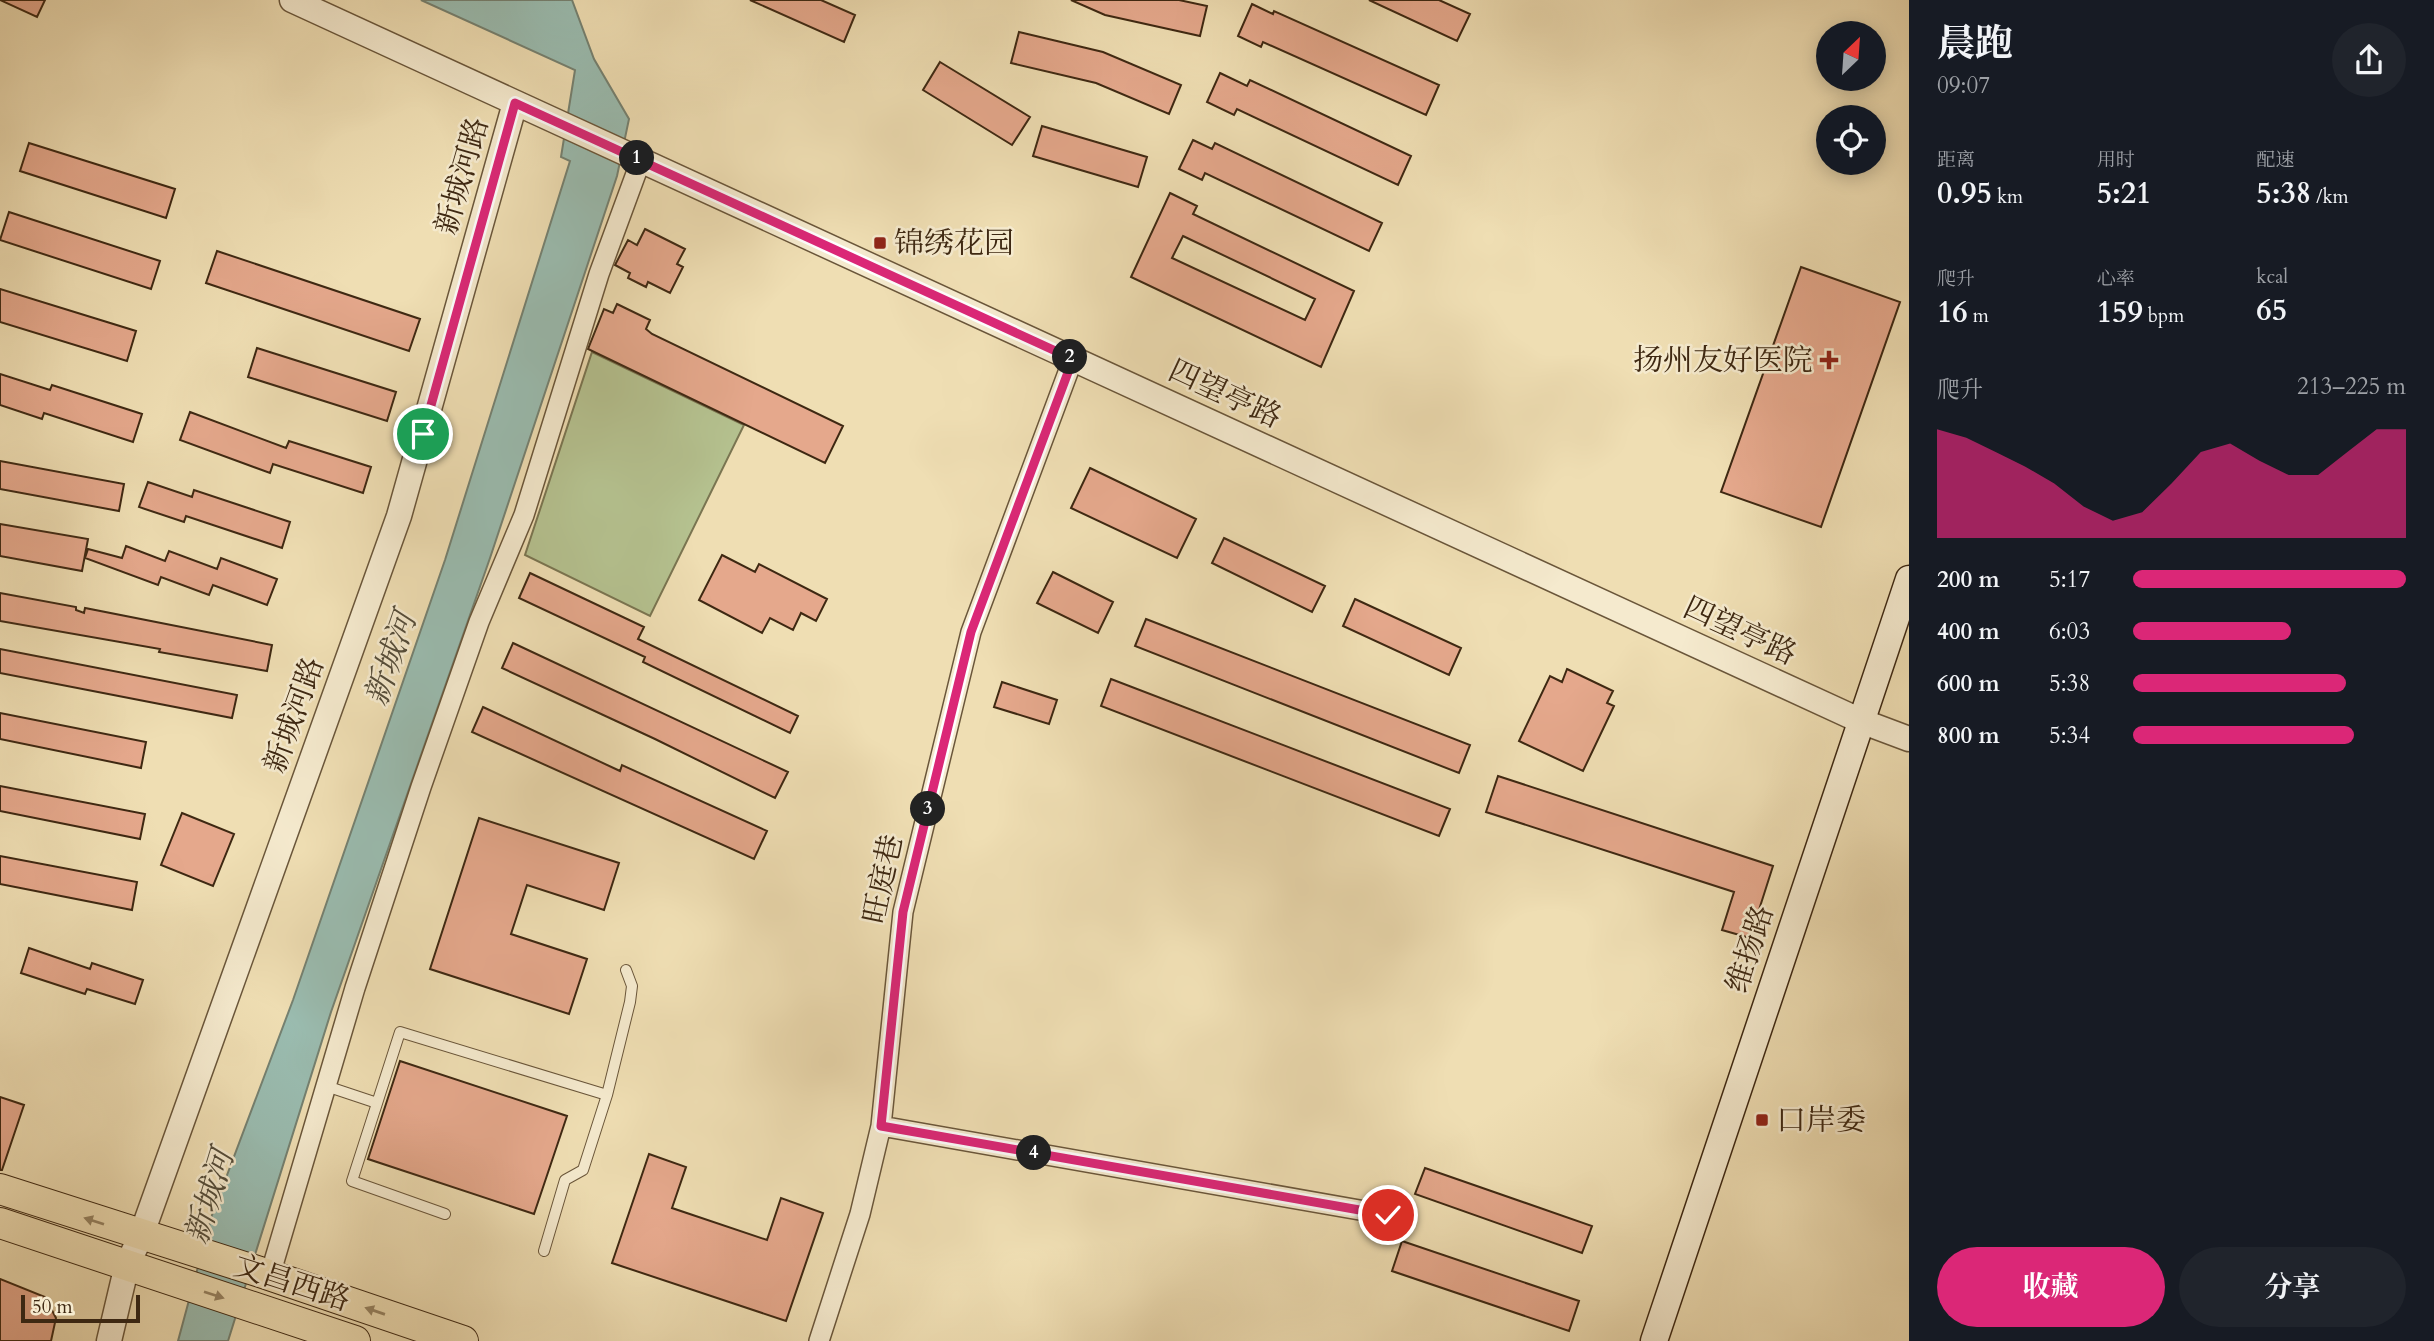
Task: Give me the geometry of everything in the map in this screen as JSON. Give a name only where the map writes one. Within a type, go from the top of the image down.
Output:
[{"type":"main road","name":"维扬路","points":[[1672,1341],[1868,724],[1909,579]]},
{"type":"main road","name":"维扬路","points":[[1654,1341],[1868,724],[1909,626]]},
{"type":"main road","name":"文昌西路","points":[[0,1189],[141,1236],[265,1273],[463,1341]]},
{"type":"main road","name":"文昌西路","points":[[0,1223],[355,1341]]},
{"type":"street","name":"四望亭路","points":[[292,0],[1868,724],[1909,739]]},
{"type":"street","name":"新城河路","points":[[109,1341],[127,1265],[141,1236],[400,516],[515,103]]},
{"type":"street","points":[[265,1273],[421,787],[479,622],[524,515],[599,274],[632,156]]},
{"type":"street","name":"旺庭巷","points":[[819,1341],[860,1214],[881,1126],[903,912],[971,632],[1073,359]]},
{"type":"street","points":[[881,1126],[1388,1215]]},
{"type":"lane","points":[[544,1251],[565,1180],[583,1170],[607,1096],[630,1002],[632,986],[626,970]]},
{"type":"lane","points":[[445,1214],[352,1181],[400,1032],[607,1096]]},
{"type":"lane","points":[[326,1086],[377,1102]]},
{"type":"green space","points":[[592,352],[744,425],[650,616],[525,555]]},
{"type":"water","points":[[421,0],[572,0],[594,59],[629,119],[617,176],[490,558],[331,1012],[228,1341],[178,1341],[212,1215],[293,1000],[445,560],[570,161],[561,157],[575,70]]},
{"type":"building","points":[[0,0],[45,0],[37,17]]},
{"type":"building","points":[[750,0],[821,0],[855,15],[844,42]]},
{"type":"building","points":[[1071,0],[1179,0],[1207,6],[1200,36],[1105,15]]},
{"type":"building","points":[[1369,0],[1439,0],[1470,14],[1457,41]]},
{"type":"building","points":[[1252,4],[1273,14],[1274,11],[1439,85],[1426,115],[1263,42],[1261,47],[1238,36]]},
{"type":"building","points":[[1019,32],[1103,52],[1181,85],[1169,114],[1096,83],[1011,63]]},
{"type":"building","points":[[940,62],[1030,117],[1012,145],[923,90]]},
{"type":"building","points":[[1220,73],[1247,86],[1250,80],[1411,156],[1398,185],[1237,109],[1234,115],[1207,102]]},
{"type":"building","points":[[1042,126],[1147,157],[1138,187],[1033,156]]},
{"type":"building","points":[[1193,140],[1212,149],[1215,143],[1382,223],[1369,251],[1205,173],[1202,180],[1179,169]]},
{"type":"building","points":[[29,143],[175,189],[166,218],[20,171]]},
{"type":"building","points":[[1170,193],[1197,206],[1193,214],[1354,291],[1321,367],[1131,277]],"holes":[[[1183,236],[1315,299],[1305,320],[1172,258]]]},
{"type":"building","points":[[9,212],[160,261],[151,289],[0,240]]},
{"type":"building","points":[[645,229],[685,249],[677,264],[683,267],[670,293],[648,282],[646,287],[628,278],[630,273],[615,265],[628,240],[637,245]]},
{"type":"building","points":[[217,251],[420,319],[409,351],[206,283]]},
{"type":"building","points":[[1801,267],[1900,302],[1821,527],[1721,492]]},
{"type":"building","points":[[0,289],[136,331],[127,361],[0,322]]},
{"type":"building","points":[[617,304],[650,320],[646,329],[652,334],[843,426],[825,463],[588,349],[604,309],[613,313]]},
{"type":"building","points":[[257,348],[396,392],[387,421],[248,377]]},
{"type":"building","points":[[0,374],[50,390],[52,385],[142,414],[133,442],[44,413],[42,419],[0,405]]},
{"type":"building","points":[[190,412],[286,448],[289,441],[371,467],[363,493],[273,464],[270,473],[180,440]]},
{"type":"building","points":[[0,461],[124,484],[119,511],[0,489]]},
{"type":"building","points":[[1090,468],[1196,519],[1177,558],[1071,508]]},
{"type":"building","points":[[148,482],[192,497],[194,490],[290,522],[282,548],[186,516],[184,522],[139,507]]},
{"type":"building","points":[[0,524],[88,539],[82,571],[0,556]]},
{"type":"building","points":[[1224,538],[1325,586],[1312,612],[1212,563]]},
{"type":"building","points":[[126,546],[165,561],[169,551],[217,569],[221,558],[277,579],[267,605],[213,585],[209,595],[161,577],[158,585],[85,558],[88,549],[122,558]]},
{"type":"building","points":[[722,555],[755,572],[759,564],[827,599],[816,621],[801,613],[793,630],[770,618],[762,633],[699,600]]},
{"type":"building","points":[[1053,572],[1113,602],[1098,633],[1037,603]]},
{"type":"building","points":[[530,573],[644,627],[638,639],[798,716],[790,733],[643,662],[645,657],[519,598]]},
{"type":"building","points":[[0,593],[76,607],[76,610],[84,613],[85,608],[272,645],[267,671],[0,621]]},
{"type":"building","points":[[1355,599],[1461,648],[1449,675],[1343,626]]},
{"type":"building","points":[[1146,619],[1470,745],[1459,773],[1135,646]]},
{"type":"building","points":[[513,643],[788,772],[775,798],[502,668]]},
{"type":"building","points":[[0,649],[237,695],[232,718],[0,673]]},
{"type":"building","points":[[1567,669],[1613,691],[1607,703],[1614,706],[1583,771],[1519,741],[1550,676],[1562,682]]},
{"type":"building","points":[[1111,679],[1450,809],[1439,836],[1101,706]]},
{"type":"building","points":[[1002,682],[1057,700],[1049,724],[994,707]]},
{"type":"building","points":[[483,707],[620,771],[622,765],[767,831],[754,859],[472,732]]},
{"type":"building","points":[[0,713],[146,742],[141,768],[0,739]]},
{"type":"building","points":[[1498,776],[1773,866],[1750,938],[1722,930],[1734,892],[1486,812]]},
{"type":"building","points":[[0,786],[145,814],[140,839],[0,811]]},
{"type":"building","points":[[182,813],[234,834],[213,886],[161,865]]},
{"type":"building","points":[[479,818],[619,863],[604,910],[527,885],[511,934],[587,959],[569,1014],[430,969]]},
{"type":"building","points":[[0,856],[137,882],[132,910],[0,884]]},
{"type":"building","points":[[29,948],[90,969],[92,963],[143,980],[135,1004],[87,989],[85,994],[21,973]]},
{"type":"building","points":[[400,1061],[567,1116],[534,1214],[368,1159]]},
{"type":"building","points":[[0,1097],[24,1105],[2,1170],[0,1170]]},
{"type":"building","points":[[649,1154],[686,1167],[672,1208],[767,1240],[781,1198],[823,1213],[786,1321],[612,1263]]},
{"type":"building","points":[[1425,1168],[1592,1226],[1582,1253],[1415,1194]]},
{"type":"building","points":[[1402,1241],[1579,1301],[1569,1331],[1392,1271]]},
{"type":"building","points":[[0,1279],[45,1297],[56,1318],[51,1341],[0,1341]]},
{"type":"place","name":"锦绣花园","points":[[880,243]]},
{"type":"place","name":"扬州友好医院","points":[[1829,360]]},
{"type":"place","name":"口岸委","points":[[1762,1120]]},
{"type":"route","points":[[423,434],[515,103],[1073,359],[971,632],[903,912],[881,1126],[1388,1215]]},
{"type":"water label","name":"新城河","points":[[391,659]]},
{"type":"water label","name":"新城河","points":[[210,1197]]}]
